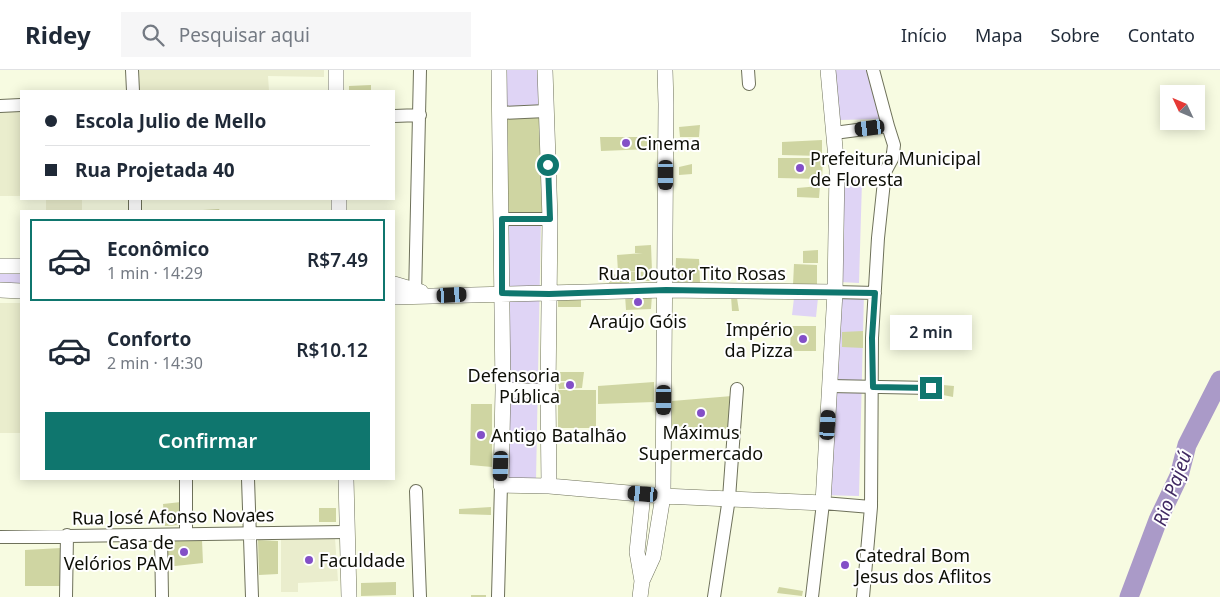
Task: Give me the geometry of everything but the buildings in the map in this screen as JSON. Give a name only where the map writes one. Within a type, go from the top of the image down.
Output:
[{"type":"street","points":[[132,70],[133,90]]},
{"type":"street","points":[[336,70],[336,90]]},
{"type":"street","points":[[395,284],[415,294],[420,70]]},
{"type":"street","points":[[498,597],[503,390],[499,70]]},
{"type":"street","points":[[544,70],[550,219],[548,392],[550,486]]},
{"type":"street","points":[[748,70],[749,84]]},
{"type":"street","points":[[812,597],[823,503],[836,292],[837,170],[828,70]]},
{"type":"street","points":[[863,597],[871,507],[872,338],[878,238],[885,172],[892,159],[894,145],[872,70]]},
{"type":"street","points":[[642,581],[653,557],[664,496],[666,72]]},
{"type":"street","points":[[0,106],[20,105]]},
{"type":"street","points":[[500,113],[546,111]]},
{"type":"street","points":[[395,116],[420,115]]},
{"type":"street","points":[[834,132],[888,126]]},
{"type":"street","points":[[837,170],[885,172]]},
{"type":"street","points":[[502,219],[550,219]]},
{"type":"street","points":[[0,266],[20,266]]},
{"type":"street","points":[[0,290],[20,291]]},
{"type":"street","name":"Rua Doutor Tito Rosas","points":[[395,297],[415,294],[435,296],[666,290],[836,292]]},
{"type":"street","points":[[836,292],[875,293]]},
{"type":"street","points":[[830,386],[931,388]]},
{"type":"street","points":[[714,597],[729,498],[737,389]]},
{"type":"street","points":[[503,390],[548,392]]},
{"type":"street","points":[[186,480],[186,534]]},
{"type":"street","points":[[248,480],[252,597]]},
{"type":"street","points":[[346,480],[349,597]]},
{"type":"street","points":[[501,485],[550,486],[664,496],[871,507]]},
{"type":"street","points":[[416,491],[420,597]]},
{"type":"street","points":[[640,597],[642,581],[637,552],[643,494]]},
{"type":"street","name":"Rua José Afonso Novaes","points":[[0,537],[347,532]]},
{"type":"street","points":[[161,534],[162,597]]},
{"type":"street","points":[[66,597],[68,535]]},
{"type":"shaded area","points":[[138,70],[324,70],[324,77],[268,76],[269,90],[138,90]]},
{"type":"shaded area","points":[[504,70],[541,70],[542,106],[504,107]]},
{"type":"shaded area","points":[[833,70],[868,70],[881,119],[839,120]]},
{"type":"shaded area","points":[[20,110],[20,196],[0,196],[0,111]]},
{"type":"shaded area","points":[[843,180],[862,181],[859,283],[839,282]]},
{"type":"shaded area","points":[[46,200],[82,200],[82,210],[46,210]]},
{"type":"shaded area","points":[[502,219],[541,219],[536,481],[502,480]]},
{"type":"shaded area","points":[[20,263],[20,298],[0,298],[0,264]]},
{"type":"shaded area","points":[[828,293],[864,293],[859,496],[819,495]]},
{"type":"shaded area","points":[[794,298],[818,298],[816,317],[792,315]]},
{"type":"shaded area","points":[[0,303],[20,303],[20,433],[0,433]]},
{"type":"shaded area","name":"Faculdade","points":[[335,538],[338,581],[298,583],[298,592],[281,592],[281,540]]},
{"type":"waterway","name":"Rio Pajeú","points":[[1129,597],[1158,520],[1179,476],[1187,445],[1220,380]]},
{"type":"place","name":"Cinema","points":[[626,143]]},
{"type":"place","name":"Prefeitura Municipal de Floresta","points":[[800,168]]},
{"type":"place","name":"Araújo Góis","points":[[638,302]]},
{"type":"place","name":"Império da Pizza","points":[[803,339]]},
{"type":"place","name":"Defensoria Pública","points":[[570,385]]},
{"type":"place","name":"Máximus Supermercado","points":[[701,413]]},
{"type":"place","name":"Antigo Batalhão","points":[[481,435]]},
{"type":"place","name":"Casa de Velórios PAM","points":[[184,552]]},
{"type":"place","name":"Faculdade","points":[[309,560]]},
{"type":"place","name":"Catedral Bom Jesus dos Aflitos","points":[[845,565]]},
{"type":"route","points":[[548,165],[550,219],[502,219],[502,293],[549,294],[666,290],[875,293],[872,338],[873,387],[931,388]]}]
